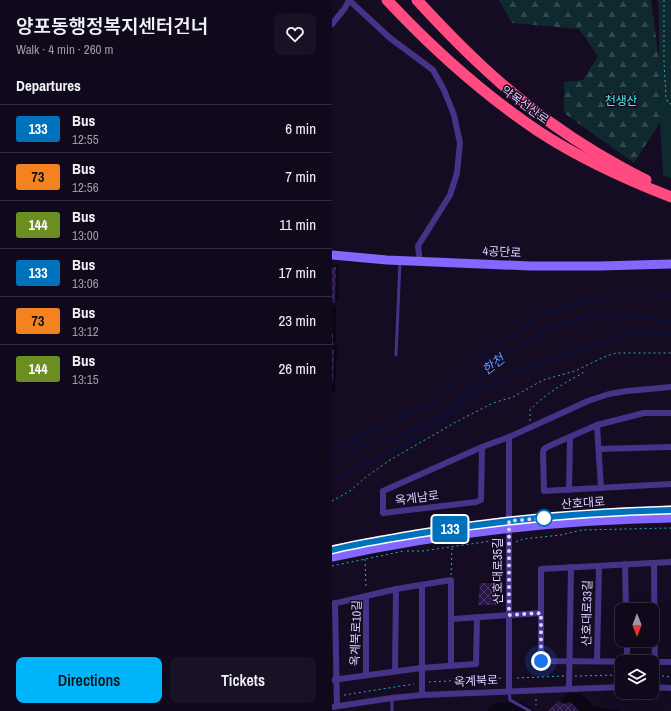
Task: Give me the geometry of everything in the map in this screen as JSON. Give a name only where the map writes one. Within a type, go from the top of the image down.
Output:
[{"type":"highway","name":"약목선산로","points":[[387,0],[413,28],[446,58],[494,99],[537,130],[605,168],[671,190]]},
{"type":"highway","name":"약목선산로","points":[[417,0],[440,26],[507,90],[575,140],[671,197]]},
{"type":"street","points":[[332,24],[345,8],[349,0],[390,38],[433,70],[444,90],[454,115],[460,142],[457,174],[450,195],[418,246],[420,261]]},
{"type":"street","name":"4공단로","points":[[332,255],[400,261],[530,266],[671,264]]},
{"type":"street","name":"옥계남로","points":[[482,446],[482,500],[476,502],[383,513],[383,491],[482,446],[509,437],[588,401],[609,394],[671,387]]},
{"type":"street","points":[[671,413],[644,413],[597,425],[549,446],[544,449],[543,453],[544,491],[671,484]]},
{"type":"street","points":[[597,425],[600,488]]},
{"type":"street","points":[[509,437],[509,524]]},
{"type":"street","points":[[569,490],[570,437]]},
{"type":"street","points":[[599,449],[671,447]]},
{"type":"street","name":"산호대로","points":[[332,557],[509,524],[610,513],[671,510]]},
{"type":"street","name":"산호대로","points":[[332,550],[457,527],[671,518]]},
{"type":"street","name":"산호대로35길","points":[[509,524],[509,691]]},
{"type":"street","name":"산호대로33길","points":[[615,661],[541,661],[541,569],[671,562]]},
{"type":"street","points":[[654,563],[654,655]]},
{"type":"street","points":[[626,564],[626,603]]},
{"type":"street","name":"산호대로33길","points":[[598,566],[598,661]]},
{"type":"street","name":"산호대로33길","points":[[569,689],[571,567]]},
{"type":"street","points":[[422,695],[422,585],[451,580],[451,666]]},
{"type":"street","name":"옥계북로10길","points":[[366,675],[366,596],[422,585]]},
{"type":"street","points":[[395,672],[396,589]]},
{"type":"street","points":[[334,707],[333,604],[366,596]]},
{"type":"street","points":[[509,615],[541,613]]},
{"type":"street","name":"산호대로35길","points":[[452,619],[509,615]]},
{"type":"street","points":[[421,668],[476,664],[477,617]]},
{"type":"street","name":"산호대로33길","points":[[659,662],[671,662]]},
{"type":"street","name":"옥계북로10길","points":[[334,680],[421,668]]},
{"type":"street","name":"옥계북로","points":[[334,707],[422,695],[615,687]]},
{"type":"street","points":[[659,687],[671,688]]},
{"type":"lane","points":[[396,355],[400,261]]},
{"type":"lane","points":[[509,691],[510,700],[530,711]]},
{"type":"lane","points":[[392,698],[392,711]]},
{"type":"path","points":[[664,0],[664,63],[666,97],[668,103],[671,104]]},
{"type":"path","points":[[332,501],[350,491],[366,476],[390,460],[480,409],[513,397],[542,380],[582,368],[604,356],[616,353],[671,353]]},
{"type":"path","points":[[530,427],[530,410],[562,384],[583,373],[582,368]]},
{"type":"path","points":[[516,542],[582,530],[671,528]]},
{"type":"path","points":[[332,566],[408,550],[423,551],[491,541],[502,544]]},
{"type":"path","points":[[451,580],[452,547]]},
{"type":"path","points":[[365,559],[366,596]]},
{"type":"path","points":[[575,676],[615,675]]},
{"type":"path","points":[[517,678],[565,676]]},
{"type":"path","points":[[660,676],[671,677]]},
{"type":"path","points":[[429,682],[503,678]]},
{"type":"path","points":[[344,695],[414,684]]},
{"type":"path","points":[[536,699],[536,705]]},
{"type":"green space","name":"천생산","points":[[499,0],[651,0],[666,113],[634,163],[564,113],[564,82],[583,80],[598,56],[579,29],[512,23]]},
{"type":"green space","points":[[658,0],[671,0],[671,178],[663,175],[659,107]]},
{"type":"building","points":[[332,267],[336,267],[335,302],[332,302]]},
{"type":"building","points":[[333,333],[333,345],[332,345]]},
{"type":"building","points":[[332,349],[334,349],[333,382],[332,382]]},
{"type":"building","points":[[480,583],[497,583],[497,605],[478,605]]},
{"type":"building","points":[[559,701],[564,704],[570,702],[579,711],[548,711]]},
{"type":"waterway","points":[[332,449],[337,445],[381,427],[439,399],[476,361],[542,315],[597,298],[671,297]]},
{"type":"waterway","name":"한천","points":[[332,460],[343,453],[372,442],[397,437],[422,426],[457,401],[485,366],[541,333],[589,315],[629,315],[671,322]]},
{"type":"waterway","points":[[332,480],[423,435],[468,398],[503,378],[623,333],[671,332]]},
{"type":"bus line","name":"133","points":[[332,550],[457,527],[509,521],[653,510],[671,510]]},
{"type":"route","points":[[541,661],[541,613],[509,615],[509,521],[546,518],[544,518]]}]
